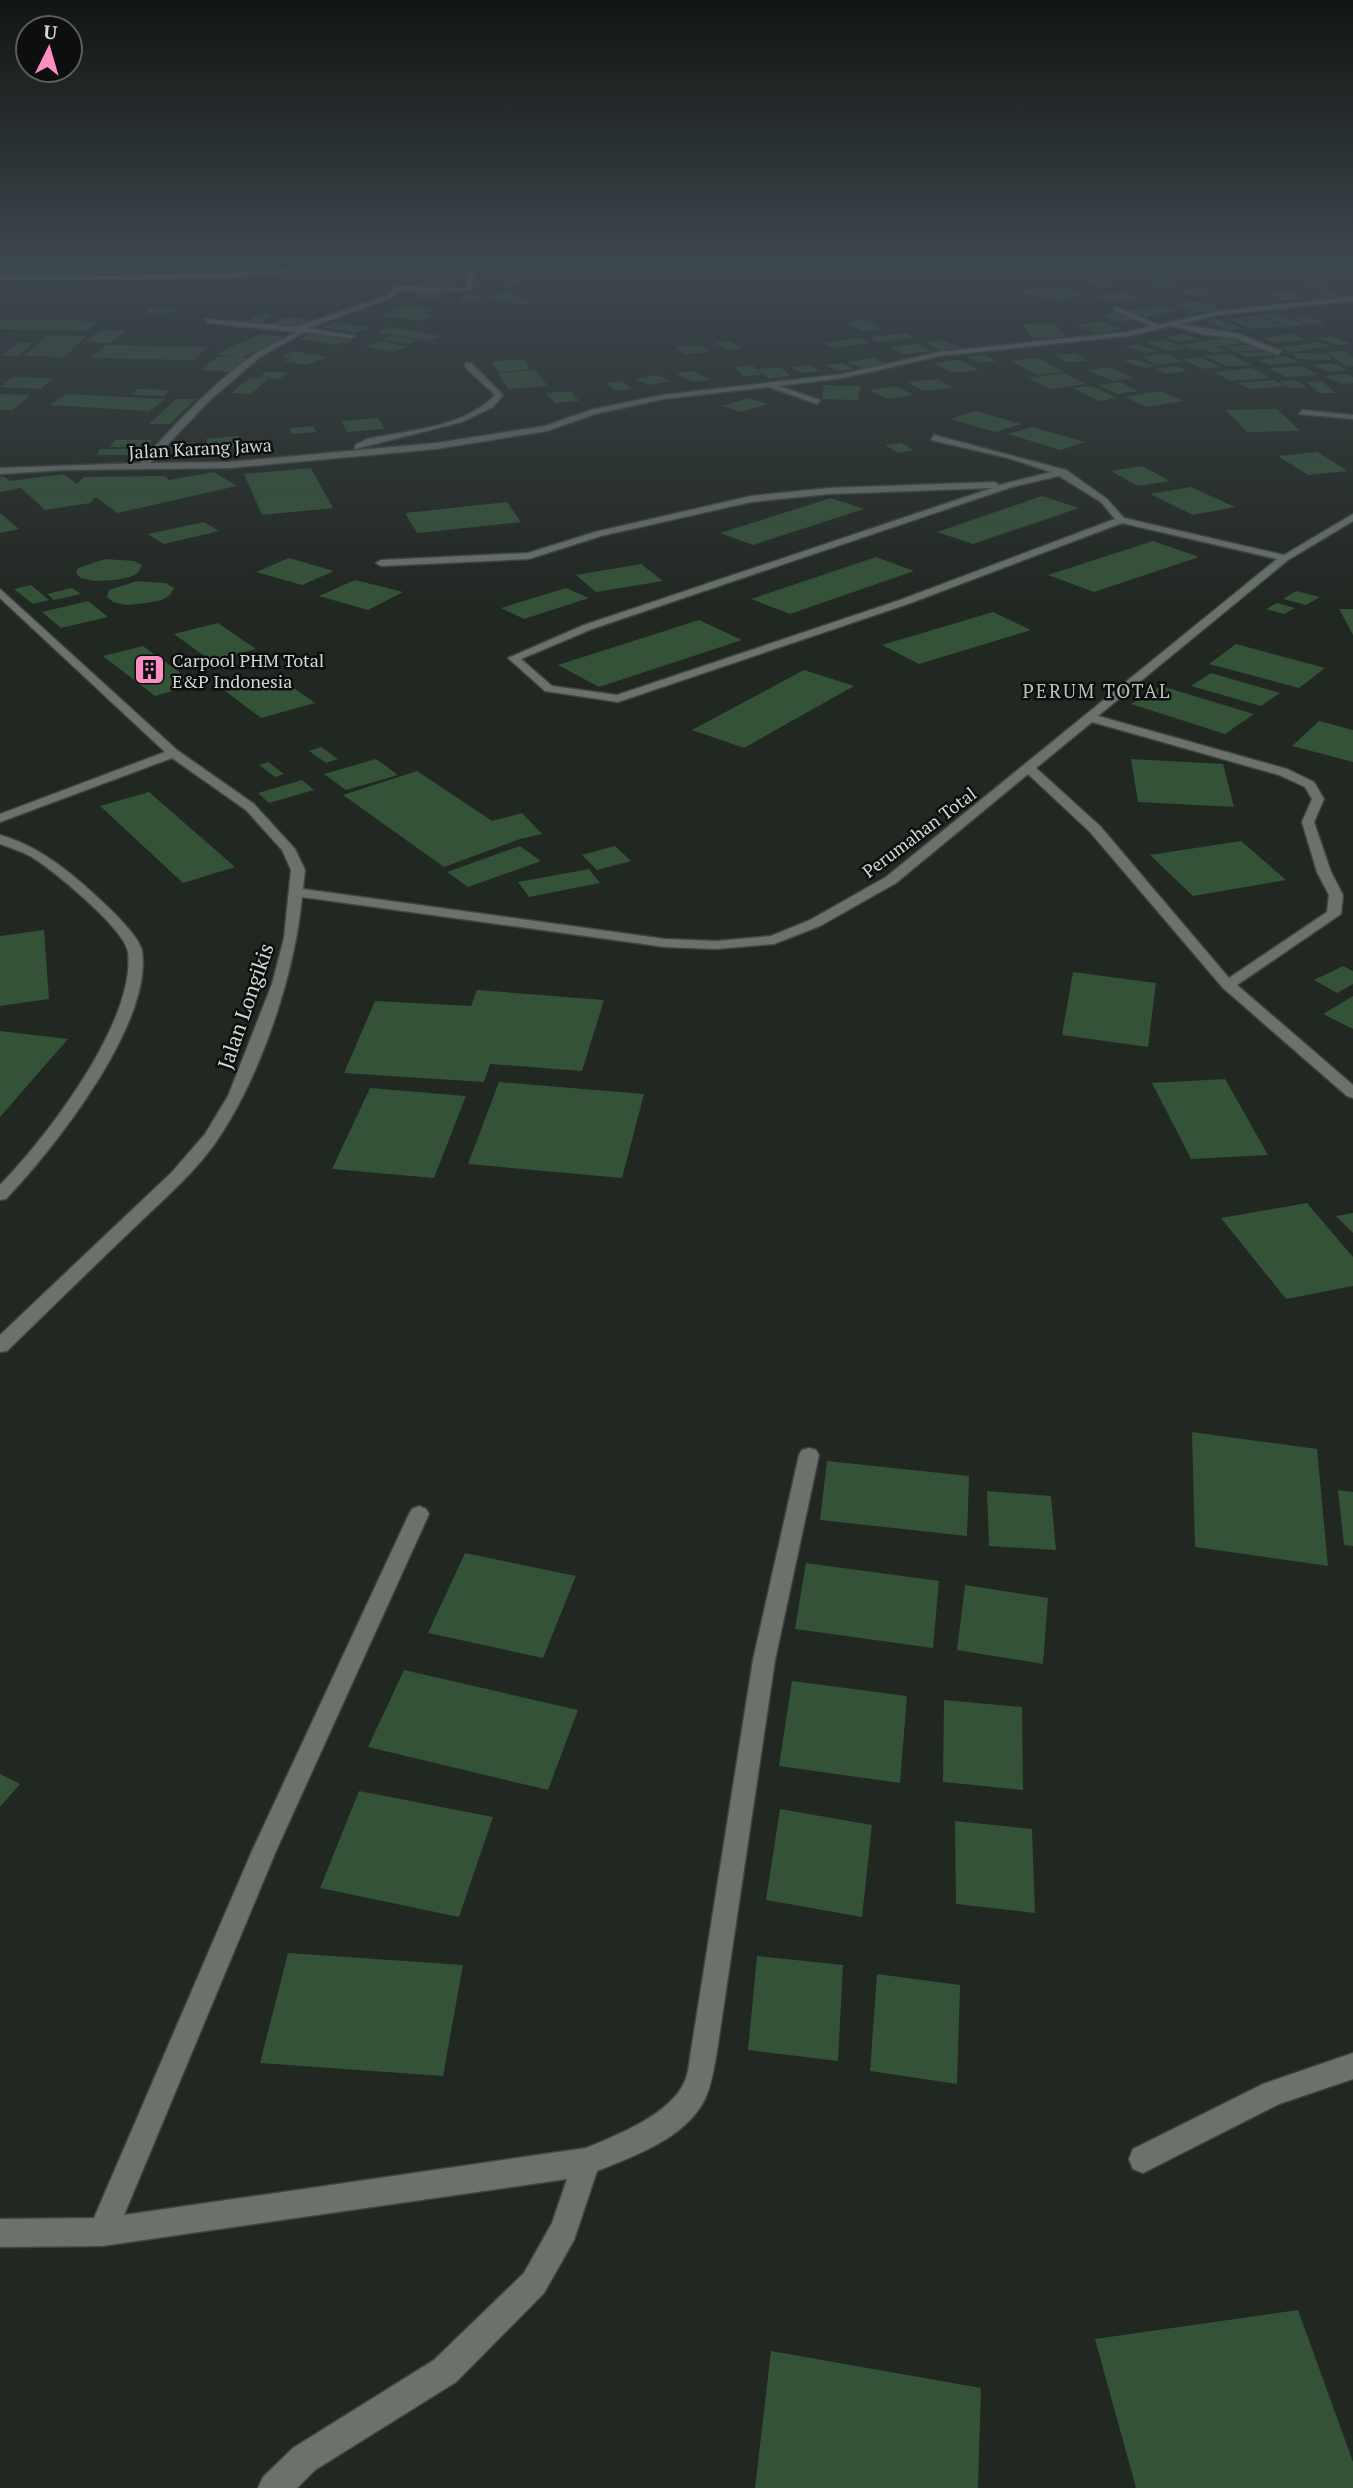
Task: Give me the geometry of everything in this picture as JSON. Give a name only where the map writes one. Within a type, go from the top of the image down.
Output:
[{"type":"street","points":[[141,468],[178,425],[231,375]]},
{"type":"street","points":[[350,454],[370,441],[471,417],[494,404],[499,395],[478,375]]},
{"type":"street","name":"Jalan Karang Jawa","points":[[5,471],[63,467],[229,465],[350,454],[525,433],[618,405],[663,397],[848,375]]},
{"type":"street","points":[[769,386],[817,402]]},
{"type":"street","points":[[1302,412],[1353,417]]},
{"type":"street","points":[[934,438],[1063,472],[1107,501],[1121,520]]},
{"type":"street","points":[[0,461],[5,471]]},
{"type":"street","points":[[1063,472],[1009,485],[588,627],[513,658],[550,689],[618,699],[904,602],[1121,520],[1285,558]]},
{"type":"street","points":[[381,563],[529,556],[598,534],[751,499],[842,490],[1009,485]]},
{"type":"street","name":"Perumahan Total","points":[[297,892],[665,943],[716,945],[774,940],[815,923],[891,880],[1285,558],[1353,517]]},
{"type":"street","name":"Jalan Longikis","points":[[0,592],[173,753],[250,807],[288,849],[298,870],[291,938],[279,984],[236,1096],[212,1136],[178,1176],[0,1346]]},
{"type":"street","points":[[1088,717],[1283,772],[1310,785],[1318,799],[1308,822],[1324,872],[1336,895],[1334,914],[1228,985]]},
{"type":"street","points":[[0,818],[173,753]]},
{"type":"street","points":[[1028,767],[1095,829],[1228,985],[1353,1093]]},
{"type":"street","points":[[0,839],[34,853],[75,883],[112,918],[135,949],[133,992],[102,1062],[32,1162],[0,1195]]},
{"type":"street","points":[[0,2233],[102,2232],[586,2162],[639,2139],[668,2119],[694,2093],[717,1972],[764,1660],[809,1455]]},
{"type":"street","points":[[102,2232],[264,1852],[419,1514]]},
{"type":"street","points":[[1143,2160],[1273,2093],[1353,2066]]},
{"type":"street","points":[[274,2488],[304,2459],[445,2371],[534,2283],[564,2230],[586,2162]]},
{"type":"building","points":[[262,375],[285,375],[280,379],[259,378]]},
{"type":"building","points":[[499,375],[539,375],[548,386],[509,389]]},
{"type":"building","points":[[657,375],[670,381],[649,385],[636,379]]},
{"type":"building","points":[[680,375],[701,375],[710,380],[692,382]]},
{"type":"building","points":[[764,375],[791,376],[768,378]]},
{"type":"building","points":[[1068,375],[1086,384],[1050,389],[1028,378]]},
{"type":"building","points":[[1099,375],[1127,375],[1133,378],[1112,381]]},
{"type":"building","points":[[1220,375],[1265,375],[1270,378],[1230,381]]},
{"type":"building","points":[[1282,375],[1317,375],[1286,377]]},
{"type":"building","points":[[1349,375],[1353,377],[1353,383],[1342,384],[1325,376]]},
{"type":"building","points":[[12,377],[54,378],[41,389],[0,387]]},
{"type":"building","points":[[250,378],[268,379],[250,394],[231,393]]},
{"type":"building","points":[[937,379],[953,388],[923,391],[908,382]]},
{"type":"building","points":[[1274,380],[1286,386],[1249,389],[1237,383]]},
{"type":"building","points":[[1295,380],[1307,387],[1291,388],[1280,381]]},
{"type":"building","points":[[622,381],[633,389],[617,391],[606,383]]},
{"type":"building","points":[[1322,381],[1335,393],[1319,393],[1306,382]]},
{"type":"building","points":[[1120,382],[1138,391],[1117,394],[1099,385]]},
{"type":"building","points":[[824,385],[860,386],[858,400],[822,399]]},
{"type":"building","points":[[896,386],[914,395],[887,399],[869,390]]},
{"type":"building","points":[[1091,386],[1117,398],[1099,401],[1073,388]]},
{"type":"building","points":[[137,389],[170,390],[164,396],[131,395]]},
{"type":"building","points":[[571,391],[579,401],[555,403],[546,393]]},
{"type":"building","points":[[1160,391],[1184,401],[1148,407],[1124,397]]},
{"type":"building","points":[[0,394],[30,395],[13,410],[0,410]]},
{"type":"building","points":[[67,394],[165,399],[149,411],[50,405]]},
{"type":"building","points":[[749,398],[768,404],[741,412],[722,406]]},
{"type":"building","points":[[176,399],[196,399],[170,424],[149,424]]},
{"type":"building","points":[[1277,409],[1300,431],[1247,432],[1226,410]]},
{"type":"building","points":[[976,411],[1021,424],[995,432],[950,419]]},
{"type":"building","points":[[378,418],[385,429],[347,432],[341,421]]},
{"type":"building","points":[[313,426],[316,432],[292,434],[290,428]]},
{"type":"building","points":[[1032,427],[1085,442],[1061,450],[1008,434]]},
{"type":"building","points":[[238,436],[241,447],[210,449],[206,439]]},
{"type":"building","points":[[115,440],[152,440],[147,447],[110,447]]},
{"type":"building","points":[[901,443],[914,450],[898,453],[885,445]]},
{"type":"building","points":[[100,449],[141,449],[137,455],[97,455]]},
{"type":"building","points":[[1317,452],[1348,471],[1308,475],[1278,456]]},
{"type":"building","points":[[1142,466],[1170,481],[1138,486],[1111,471]]},
{"type":"building","points":[[311,468],[333,508],[262,515],[244,474]]},
{"type":"building","points":[[214,472],[237,486],[117,513],[96,497],[90,503],[45,510],[21,488],[0,492],[0,477],[4,476],[10,481],[64,474],[77,484],[84,477],[165,476],[169,480]]},
{"type":"building","points":[[1191,487],[1235,507],[1193,515],[1150,494]]},
{"type":"building","points":[[1042,496],[1079,508],[973,544],[937,532]]},
{"type":"building","points":[[831,498],[864,509],[753,545],[720,533]]},
{"type":"building","points":[[507,502],[521,522],[417,533],[405,513]]},
{"type":"building","points":[[0,513],[19,529],[0,533]]},
{"type":"building","points":[[204,522],[219,531],[164,544],[148,534]]},
{"type":"building","points":[[1153,541],[1199,557],[1094,592],[1048,575]]},
{"type":"building","points":[[876,557],[914,571],[790,614],[751,599]]},
{"type":"building","points":[[289,558],[334,571],[302,585],[256,572]]},
{"type":"building","points":[[105,559],[134,561],[142,565],[138,573],[115,580],[94,581],[76,574],[78,568]]},
{"type":"building","points":[[641,564],[663,581],[596,592],[576,575]]},
{"type":"building","points":[[355,580],[403,592],[368,610],[319,596]]},
{"type":"building","points":[[137,581],[166,583],[174,588],[170,595],[162,600],[147,603],[126,605],[113,602],[107,597],[109,590]]},
{"type":"building","points":[[31,585],[49,600],[33,604],[14,589]]},
{"type":"building","points":[[72,588],[81,594],[54,600],[47,594]]},
{"type":"building","points":[[566,588],[589,598],[524,619],[501,608]]},
{"type":"building","points":[[1296,591],[1320,597],[1306,605],[1283,599]]},
{"type":"building","points":[[88,601],[108,617],[61,628],[42,612]]},
{"type":"building","points":[[1277,603],[1295,608],[1284,614],[1266,609]]},
{"type":"building","points":[[1339,609],[1353,609],[1353,635]]},
{"type":"building","points":[[993,612],[1031,630],[919,664],[882,645]]},
{"type":"building","points":[[699,620],[742,640],[599,687],[558,665]]},
{"type":"building","points":[[218,623],[256,649],[211,661],[174,634]]},
{"type":"building","points":[[1236,644],[1325,668],[1299,688],[1209,664]]},
{"type":"building","name":"Carpool PHM Total E&P Indonesia","points":[[143,646],[196,684],[155,696],[103,656]]},
{"type":"building","points":[[804,670],[854,686],[744,748],[692,730]]},
{"type":"building","points":[[1211,673],[1280,693],[1261,706],[1191,686]]},
{"type":"building","points":[[277,676],[315,703],[261,718],[224,690]]},
{"type":"building","points":[[1161,686],[1254,714],[1225,734],[1131,704]]},
{"type":"building","points":[[1319,721],[1353,730],[1353,762],[1292,746]]},
{"type":"building","points":[[321,747],[338,759],[326,763],[309,751]]},
{"type":"building","points":[[376,759],[398,775],[346,790],[324,774]]},
{"type":"building","points":[[1131,759],[1223,764],[1234,807],[1138,802]]},
{"type":"building","points":[[268,762],[284,774],[275,777],[259,765]]},
{"type":"building","points":[[417,771],[492,821],[522,813],[542,834],[520,839],[444,867],[343,795]]},
{"type":"building","points":[[302,780],[314,790],[269,803],[258,793]]},
{"type":"building","points":[[149,792],[235,867],[183,883],[100,806]]},
{"type":"building","points":[[1241,841],[1286,880],[1193,896],[1150,855]]},
{"type":"building","points":[[520,846],[541,861],[468,887],[447,872]]},
{"type":"building","points":[[615,846],[631,861],[597,870],[582,855]]},
{"type":"building","points":[[589,869],[600,883],[529,897],[518,882]]},
{"type":"building","points":[[44,930],[49,999],[0,1006],[0,936]]},
{"type":"building","points":[[1343,966],[1353,971],[1353,984],[1337,993],[1314,980]]},
{"type":"building","points":[[1073,972],[1156,983],[1148,1047],[1062,1035]]},
{"type":"building","points":[[477,990],[604,1000],[582,1071],[490,1064],[484,1082],[344,1073],[375,1001],[471,1006]]},
{"type":"building","points":[[1353,996],[1353,1029],[1323,1014]]},
{"type":"building","points":[[0,1031],[68,1039],[0,1117]]},
{"type":"building","points":[[1225,1079],[1268,1155],[1191,1159],[1152,1083]]},
{"type":"building","points":[[499,1082],[644,1094],[622,1178],[468,1164]]},
{"type":"building","points":[[370,1088],[466,1096],[434,1178],[332,1169]]},
{"type":"building","points":[[1307,1203],[1353,1257],[1353,1286],[1286,1299],[1221,1218]]},
{"type":"building","points":[[1353,1213],[1353,1233],[1336,1216]]},
{"type":"building","points":[[1192,1432],[1317,1449],[1328,1566],[1195,1547]]},
{"type":"building","points":[[827,1461],[969,1476],[967,1536],[820,1520]]},
{"type":"building","points":[[1338,1490],[1353,1492],[1353,1546],[1344,1545]]},
{"type":"building","points":[[987,1491],[1051,1496],[1056,1550],[989,1546]]},
{"type":"building","points":[[465,1553],[576,1576],[543,1658],[428,1633]]},
{"type":"building","points":[[806,1563],[939,1581],[933,1648],[795,1629]]},
{"type":"building","points":[[965,1585],[1048,1598],[1043,1664],[957,1650]]},
{"type":"building","points":[[404,1670],[578,1710],[548,1790],[368,1747]]},
{"type":"building","points":[[792,1681],[907,1696],[900,1783],[779,1766]]},
{"type":"building","points":[[944,1700],[1022,1707],[1023,1790],[943,1782]]},
{"type":"building","points":[[0,1774],[20,1784],[0,1807]]},
{"type":"building","points":[[359,1791],[493,1817],[459,1917],[320,1888]]},
{"type":"building","points":[[780,1809],[872,1825],[862,1917],[766,1900]]},
{"type":"building","points":[[955,1821],[1032,1829],[1035,1913],[956,1904]]},
{"type":"building","points":[[288,1953],[463,1965],[443,2076],[260,2063]]},
{"type":"building","points":[[757,1956],[843,1965],[838,2061],[748,2050]]},
{"type":"building","points":[[877,1974],[960,1985],[957,2084],[870,2071]]},
{"type":"building","points":[[1298,2310],[1353,2462],[1353,2488],[1136,2488],[1095,2339]]},
{"type":"building","points":[[771,2351],[981,2388],[978,2488],[755,2488]]},
{"type":"place","name":"Carpool PHM Total E&P Indonesia","points":[[149,670]]},
{"type":"district","name":"PERUM TOTAL","points":[[1097,690]]}]
